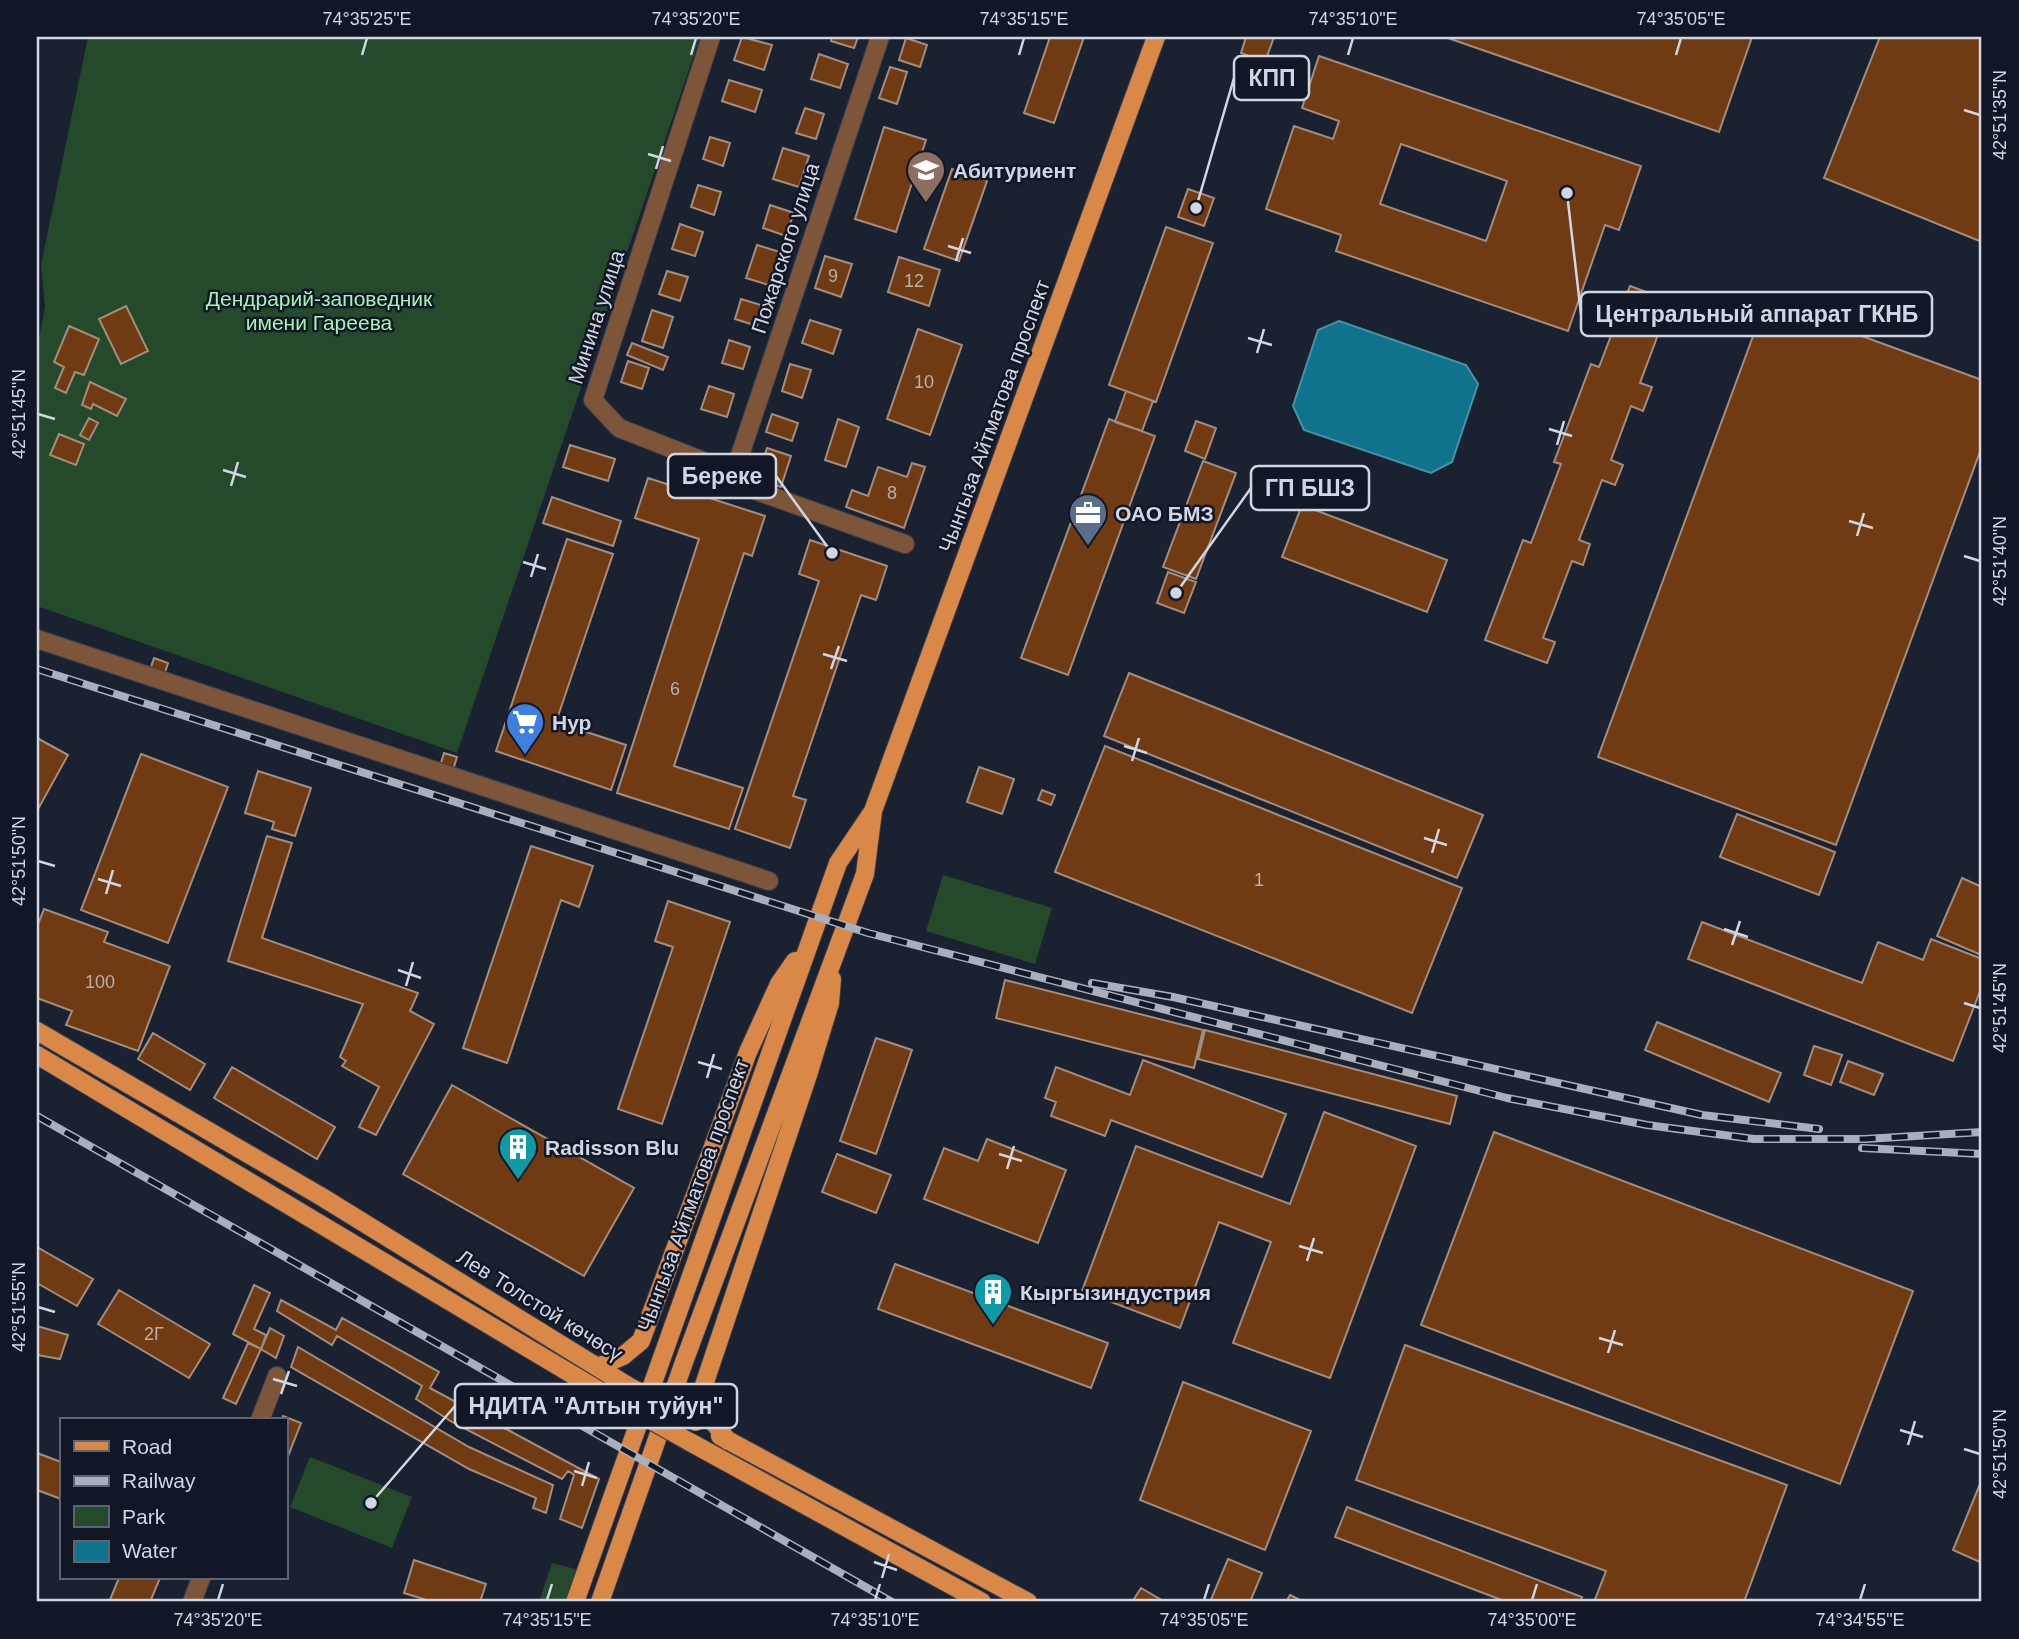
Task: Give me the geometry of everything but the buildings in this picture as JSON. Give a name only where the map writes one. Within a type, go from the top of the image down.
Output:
[{"type":"main road","name":"Чынгыза Айтматова проспект","points":[[600,1602],[684,1362],[864,874],[873,811],[1156,37]]},
{"type":"main road","name":"Чынгыза Айтматова проспект","points":[[575,1602],[807,944],[838,863],[873,811]]},
{"type":"main road","points":[[598,1367],[623,1356],[640,1341],[748,1052],[779,984],[807,944]]},
{"type":"main road","points":[[728,1441],[711,1419],[702,1391],[830,1003],[834,953]]},
{"type":"main road","name":"Лев Толстой көчөсү","points":[[37,1031],[321,1198],[628,1386],[1028,1602]]},
{"type":"main road","name":"Лев Толстой көчөсү","points":[[37,1055],[620,1403],[982,1602]]},
{"type":"street","name":"Минина улица","points":[[711,37],[593,400],[619,428],[734,474],[754,490],[905,544]]},
{"type":"street","name":"Пожарского улица","points":[[734,474],[880,37]]},
{"type":"street","points":[[37,639],[769,881]]},
{"type":"street","points":[[261,1418],[277,1376]]},
{"type":"street","points":[[192,1602],[200,1580]]},
{"type":"green space","name":"Дендрарий-заповедник имени Гареева","points":[[88,37],[700,37],[457,753],[37,606],[37,349],[45,307],[41,265]]},
{"type":"green space","points":[[943,875],[1052,908],[1035,964],[926,931]]},
{"type":"green space","points":[[310,1457],[412,1497],[392,1548],[290,1507]]},
{"type":"green space","points":[[552,1563],[579,1570],[568,1602],[539,1602]]},
{"type":"water","points":[[1339,321],[1466,365],[1478,384],[1452,462],[1431,473],[1304,430],[1293,406],[1318,330]]},
{"type":"railway","points":[[37,669],[868,933],[1507,1098],[1647,1125],[1754,1139],[1865,1139],[1982,1132]]},
{"type":"railway","points":[[1092,983],[1173,997],[1702,1115],[1819,1129]]},
{"type":"railway","points":[[37,1116],[892,1602]]},
{"type":"railway","points":[[1862,1148],[1982,1154]]},
{"type":"place","name":"Центральный аппарат ГКНБ","points":[[1567,193]]},
{"type":"place","name":"Абитуриент","points":[[926,204]]},
{"type":"place","name":"КПП","points":[[1196,208]]},
{"type":"place","name":"ОАО БМЗ","points":[[1088,547]]},
{"type":"place","name":"Береке","points":[[832,553]]},
{"type":"place","name":"ГП БШЗ","points":[[1176,593]]},
{"type":"place","name":"Нур","points":[[525,756]]},
{"type":"place","name":"Radisson Blu","points":[[518,1181]]},
{"type":"place","name":"Кыргызиндустрия","points":[[993,1326]]},
{"type":"place","name":"НДИТА \"Алтын туйун\"","points":[[371,1503]]}]
